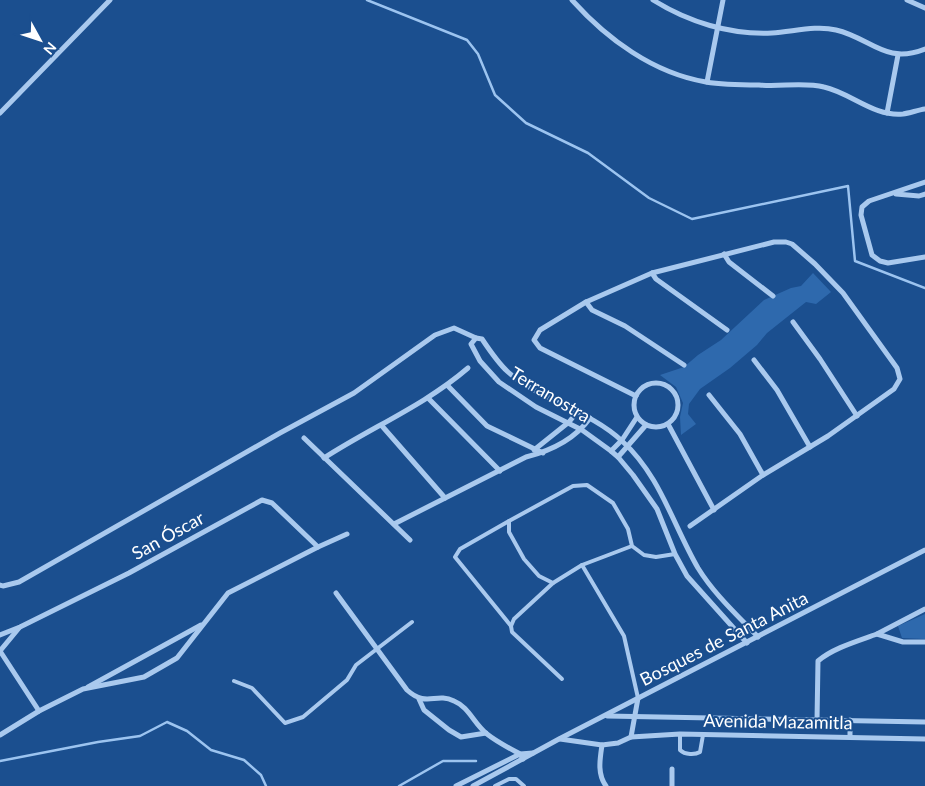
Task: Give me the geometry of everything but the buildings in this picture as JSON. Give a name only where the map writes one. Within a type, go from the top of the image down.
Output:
[{"type":"street","points":[[0,113],[110,0]]},
{"type":"street","points":[[572,0],[598,27],[620,45],[649,62],[686,78],[707,82],[777,86],[823,86],[866,106],[887,113],[902,114],[925,109]]},
{"type":"street","points":[[653,0],[671,11],[717,28],[743,33],[820,29],[836,30],[898,55],[925,49]]},
{"type":"street","points":[[707,82],[723,0]]},
{"type":"street","points":[[907,0],[925,8]]},
{"type":"street","points":[[887,113],[898,55]]},
{"type":"street","points":[[925,182],[869,201],[862,207],[861,215],[872,255],[880,261],[888,263],[925,257]]},
{"type":"street","points":[[894,193],[919,196],[925,194]]},
{"type":"street","points":[[636,396],[540,348],[534,340],[540,330],[586,302],[652,273],[774,242],[792,244],[815,264],[843,293],[897,368],[900,379],[894,389],[828,436],[763,475],[690,526]]},
{"type":"street","points":[[724,254],[729,262],[773,296]]},
{"type":"street","points":[[652,273],[656,279],[727,330]]},
{"type":"street","points":[[586,302],[592,310],[625,326],[684,365]]},
{"type":"street","points":[[793,322],[857,416]]},
{"type":"street","points":[[0,585],[19,582],[280,433],[354,393],[435,335],[454,328],[476,338]]},
{"type":"street","name":"Terranostra","points":[[747,643],[687,576],[675,554],[656,509],[633,475],[611,450],[582,430],[536,407],[493,376],[480,361],[472,344],[476,338],[482,339],[497,360],[509,372],[539,392],[590,418],[622,440],[645,467],[668,504],[698,568],[714,591],[758,637]]},
{"type":"street","points":[[754,360],[777,390],[810,447]]},
{"type":"street","points":[[324,458],[448,386],[468,368]]},
{"type":"street","points":[[661,384],[669,387],[675,394],[678,410],[668,424],[653,427],[646,425],[637,417],[634,407],[636,396],[644,387],[661,384]]},
{"type":"street","points":[[448,386],[487,426],[544,453]]},
{"type":"street","points":[[709,395],[740,434],[763,475]]},
{"type":"street","points":[[428,398],[500,470]]},
{"type":"street","points":[[526,457],[568,422],[578,411]]},
{"type":"street","points":[[611,450],[622,440],[637,417]]},
{"type":"street","points":[[394,524],[526,457],[544,453],[582,430],[590,418]]},
{"type":"street","points":[[668,424],[714,510]]},
{"type":"street","points":[[618,458],[646,425]]},
{"type":"street","points":[[382,426],[445,498]]},
{"type":"street","points":[[304,438],[410,540]]},
{"type":"street","name":"San Óscar","points":[[0,635],[129,574],[262,500],[272,503],[318,547]]},
{"type":"street","points":[[83,689],[144,677],[177,658],[228,593],[347,534]]},
{"type":"street","name":"Bosques de Santa Anita","points":[[456,786],[522,756],[536,752],[925,550]]},
{"type":"street","points":[[336,593],[407,690],[419,699],[424,710],[461,737],[486,733]]},
{"type":"street","points":[[817,720],[818,661],[822,657],[877,634],[925,609]]},
{"type":"street","points":[[0,735],[39,711],[203,623]]},
{"type":"street","name":"San Óscar","points":[[0,651],[20,627]]},
{"type":"street","points":[[877,634],[903,642],[925,642]]},
{"type":"street","points":[[0,651],[39,711]]},
{"type":"street","points":[[419,699],[427,700],[439,697],[453,700],[463,706],[486,733],[522,756]]},
{"type":"street","points":[[631,737],[638,698]]},
{"type":"street","name":"Avenida Mazamitla","points":[[604,716],[635,715],[925,722]]},
{"type":"street","points":[[850,720],[850,736]]},
{"type":"street","name":"Avenida Mazamitla","points":[[559,739],[602,744],[618,743],[631,737],[680,734],[925,739]]},
{"type":"street","points":[[602,744],[599,767],[601,779],[606,786]]},
{"type":"street","name":"Bosques de Santa Anita","points":[[473,786],[522,756]]},
{"type":"street","points":[[672,769],[672,786]]},
{"type":"lane","points":[[512,626],[455,557],[460,549],[573,486],[587,484],[613,503],[628,529],[632,546],[644,555],[656,557],[675,554]]},
{"type":"lane","points":[[509,521],[509,532],[524,559],[539,576],[553,583]]},
{"type":"lane","points":[[562,679],[512,632],[514,619],[553,583],[582,566],[632,546]]},
{"type":"lane","points":[[582,566],[624,636],[638,698]]},
{"type":"lane","points":[[234,681],[252,688],[285,723],[303,716],[347,680],[356,665],[412,622]]},
{"type":"lane","points":[[680,734],[680,750],[684,753],[696,754],[700,752],[703,735]]},
{"type":"lane","points":[[495,786],[509,779],[516,779],[524,786]]},
{"type":"shaded area","points":[[813,273],[831,292],[816,304],[806,302],[767,333],[757,345],[730,368],[700,389],[689,404],[688,414],[696,424],[681,435],[680,417],[683,403],[676,387],[660,375],[684,367],[721,340],[764,300],[791,288],[801,286]]},
{"type":"shaded area","points":[[925,614],[925,639],[902,638],[898,626]]},
{"type":"waterway","points":[[367,0],[467,40],[478,54],[495,95],[526,123],[588,153],[649,198],[692,219],[848,186],[855,261],[925,288]]},
{"type":"waterway","points":[[0,761],[140,736],[167,722],[187,731],[211,750],[244,760],[261,775],[266,786]]},
{"type":"waterway","points":[[399,786],[443,761],[476,761]]}]
